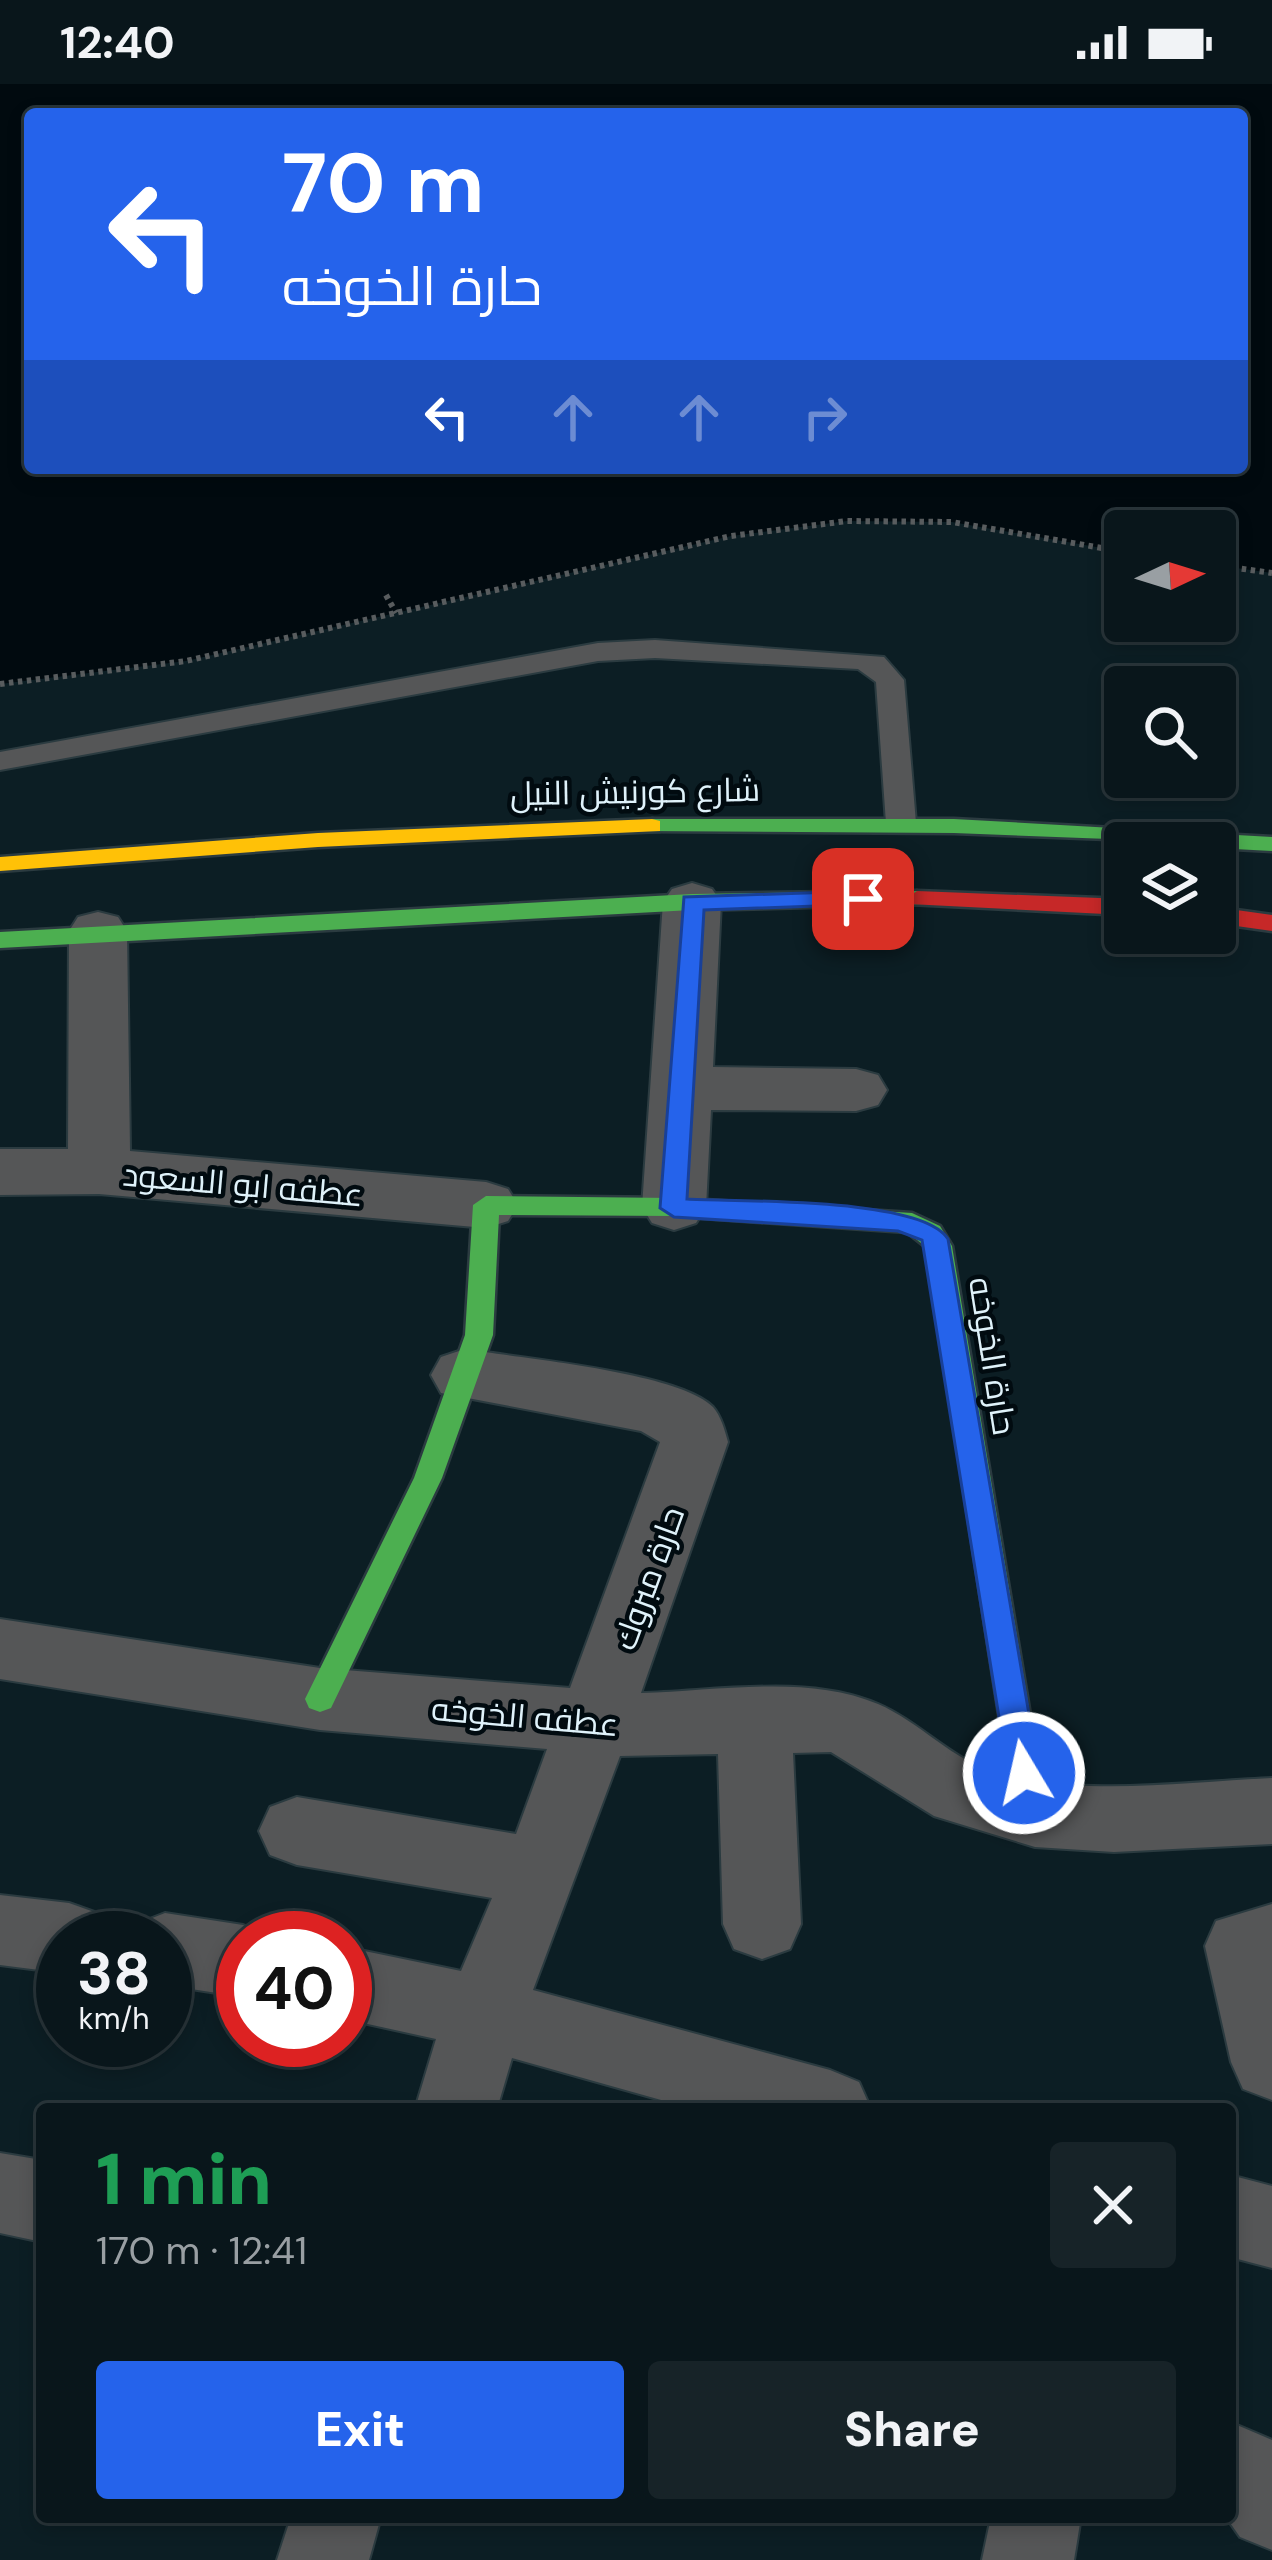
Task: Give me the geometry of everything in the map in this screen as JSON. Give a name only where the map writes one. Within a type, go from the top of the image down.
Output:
[{"type":"main road","name":"شارع كورنيش النيل","points":[[0,864],[536,829],[901,823],[1113,830],[1272,844]]},
{"type":"main road","points":[[0,940],[692,902],[949,899],[1104,907]]},
{"type":"main road","points":[[1236,918],[1272,923]]},
{"type":"main road","points":[[320,1699],[428,1478],[465,1375],[485,1295],[486,1205]]},
{"type":"main road","name":"حارة الخوخه","points":[[486,1205],[674,1208],[912,1223],[931,1233],[939,1246],[1031,1817]]},
{"type":"street","points":[[674,1208],[692,902]]},
{"type":"street","points":[[98,932],[99,1171]]},
{"type":"street","points":[[682,1088],[856,1090]]},
{"type":"street","name":"عطفه ابو السعود","points":[[0,1172],[99,1171],[486,1205]]},
{"type":"street","name":"حارة مبروك","points":[[458,2103],[484,2013],[541,1872],[692,1458],[689,1426],[657,1407],[465,1375]]},
{"type":"street","name":"عطفه الخوخه","points":[[0,1649],[320,1699],[595,1722],[833,1720],[856,1726],[960,1792],[1031,1817]]},
{"type":"street","points":[[754,1722],[762,1924]]},
{"type":"street","points":[[1031,1817],[1272,1811]]},
{"type":"street","points":[[296,1831],[541,1872]]},
{"type":"street","points":[[0,1930],[36,1934]]},
{"type":"street","points":[[1272,1939],[1244,1946],[1272,2062]]},
{"type":"street","points":[[372,1989],[484,2013],[808,2103]]},
{"type":"street","points":[[0,2193],[36,2200]]},
{"type":"street","points":[[1236,2218],[1272,2227]]},
{"type":"street","points":[[1236,2470],[1254,2479],[1272,2505]]},
{"type":"street","points":[[323,2560],[333,2523]]},
{"type":"street","points":[[1028,2560],[1035,2523]]},
{"type":"lane","points":[[0,761],[598,652],[655,649],[858,660],[874,663],[890,680],[901,823]]},
{"type":"path","points":[[0,684],[186,661],[730,536],[847,521],[952,522],[1104,548]]},
{"type":"path","points":[[1236,568],[1272,573]]},
{"type":"path","points":[[386,595],[396,613]]},
{"type":"shaded area","points":[[0,84],[1272,84],[1272,573],[1236,568],[1236,510],[1104,510],[1104,548],[952,522],[847,521],[731,536],[186,661],[0,684]]},
{"type":"traffic: fast","points":[[652,826],[954,826],[1272,844]]},
{"type":"traffic: fast","points":[[0,940],[692,902],[917,899]]},
{"type":"traffic: fast","points":[[320,1699],[428,1478],[479,1335],[486,1205],[674,1207],[912,1223],[931,1233],[939,1246],[1031,1817]]},
{"type":"traffic: slow","points":[[0,864],[318,840],[652,826]]},
{"type":"traffic: jam","points":[[917,899],[1104,906]]},
{"type":"traffic: jam","points":[[1236,918],[1272,923]]},
{"type":"route","points":[[863,899],[692,902],[674,1208],[912,1223],[931,1233],[939,1246],[1024,1773]]}]
